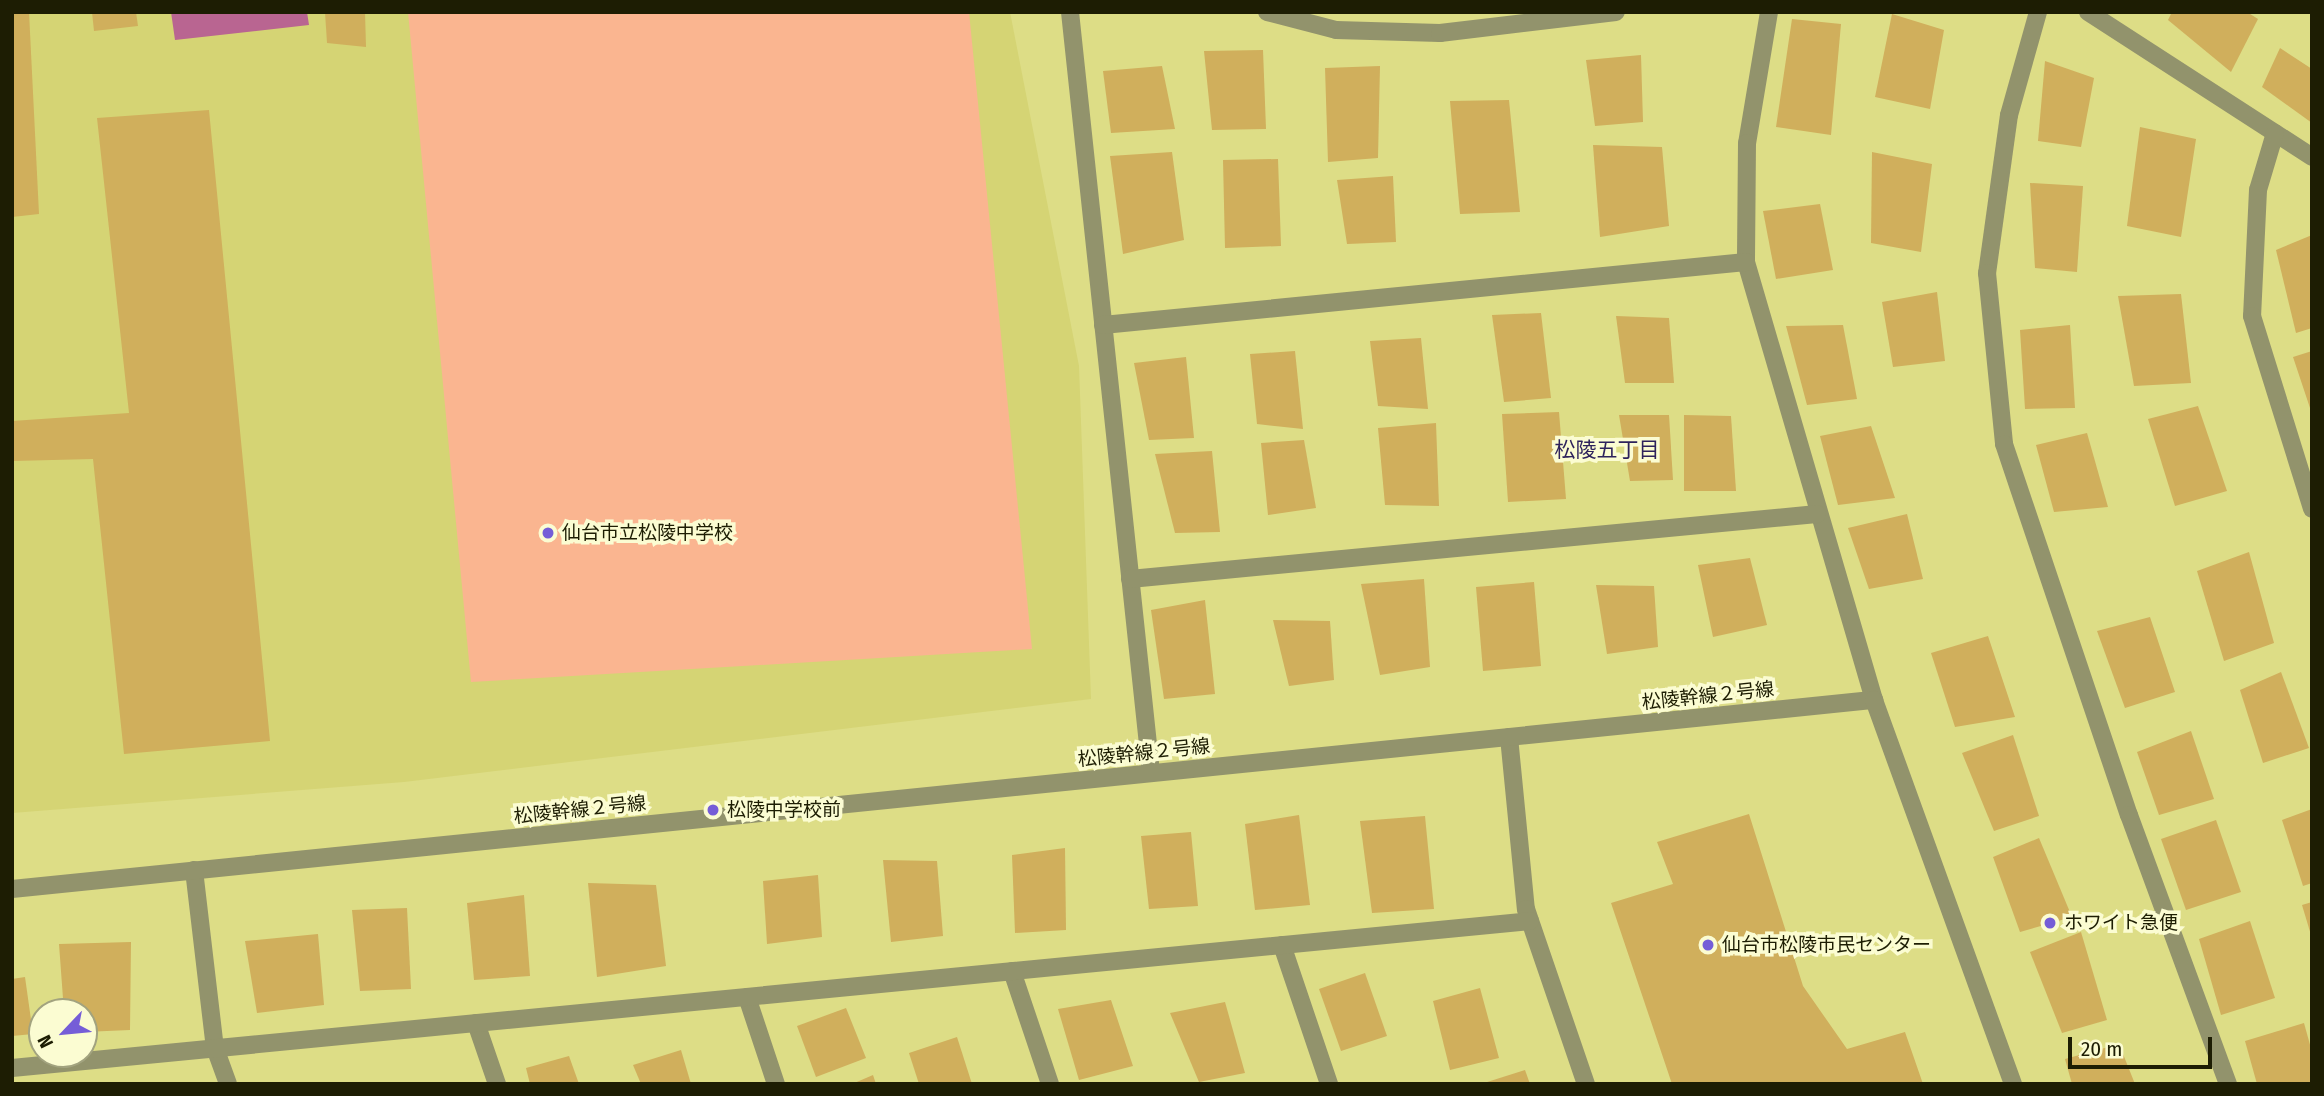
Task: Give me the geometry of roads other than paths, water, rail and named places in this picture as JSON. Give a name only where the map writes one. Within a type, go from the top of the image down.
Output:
[{"type":"street","points":[[1070,12],[1151,773]]},
{"type":"street","points":[[1267,12],[1336,30],[1440,33],[1616,12]]},
{"type":"street","points":[[1769,12],[1747,143],[1745,262],[1817,514],[1874,700],[2013,1084]]},
{"type":"street","points":[[2038,12],[2009,115],[1987,273],[2004,444],[2129,815],[2228,1084]]},
{"type":"street","points":[[2088,12],[2312,157]]},
{"type":"street","points":[[2274,133],[2258,190],[2252,316],[2312,509]]},
{"type":"street","points":[[1103,325],[1745,262]]},
{"type":"street","points":[[1130,579],[1817,514]]},
{"type":"street","name":"松陵幹線２号線","points":[[12,888],[1874,700]]},
{"type":"street","points":[[1509,737],[1530,921],[1586,1084]]},
{"type":"street","points":[[194,870],[215,1048],[228,1084]]},
{"type":"street","points":[[12,1068],[1530,921]]},
{"type":"street","points":[[1282,945],[1329,1084]]},
{"type":"street","points":[[1012,971],[1050,1084]]},
{"type":"street","points":[[747,997],[776,1084]]},
{"type":"street","points":[[476,1023],[497,1084]]},
{"type":"place","name":"仙台市立松陵中学校","points":[[548,533]]},
{"type":"place","name":"松陵中学校前","points":[[713,810]]},
{"type":"place","name":"ホワイト急便","points":[[2050,923]]},
{"type":"place","name":"仙台市松陵市民センター","points":[[1708,945]]},
{"type":"district","name":"松陵五丁目","points":[[1607,450]]}]
